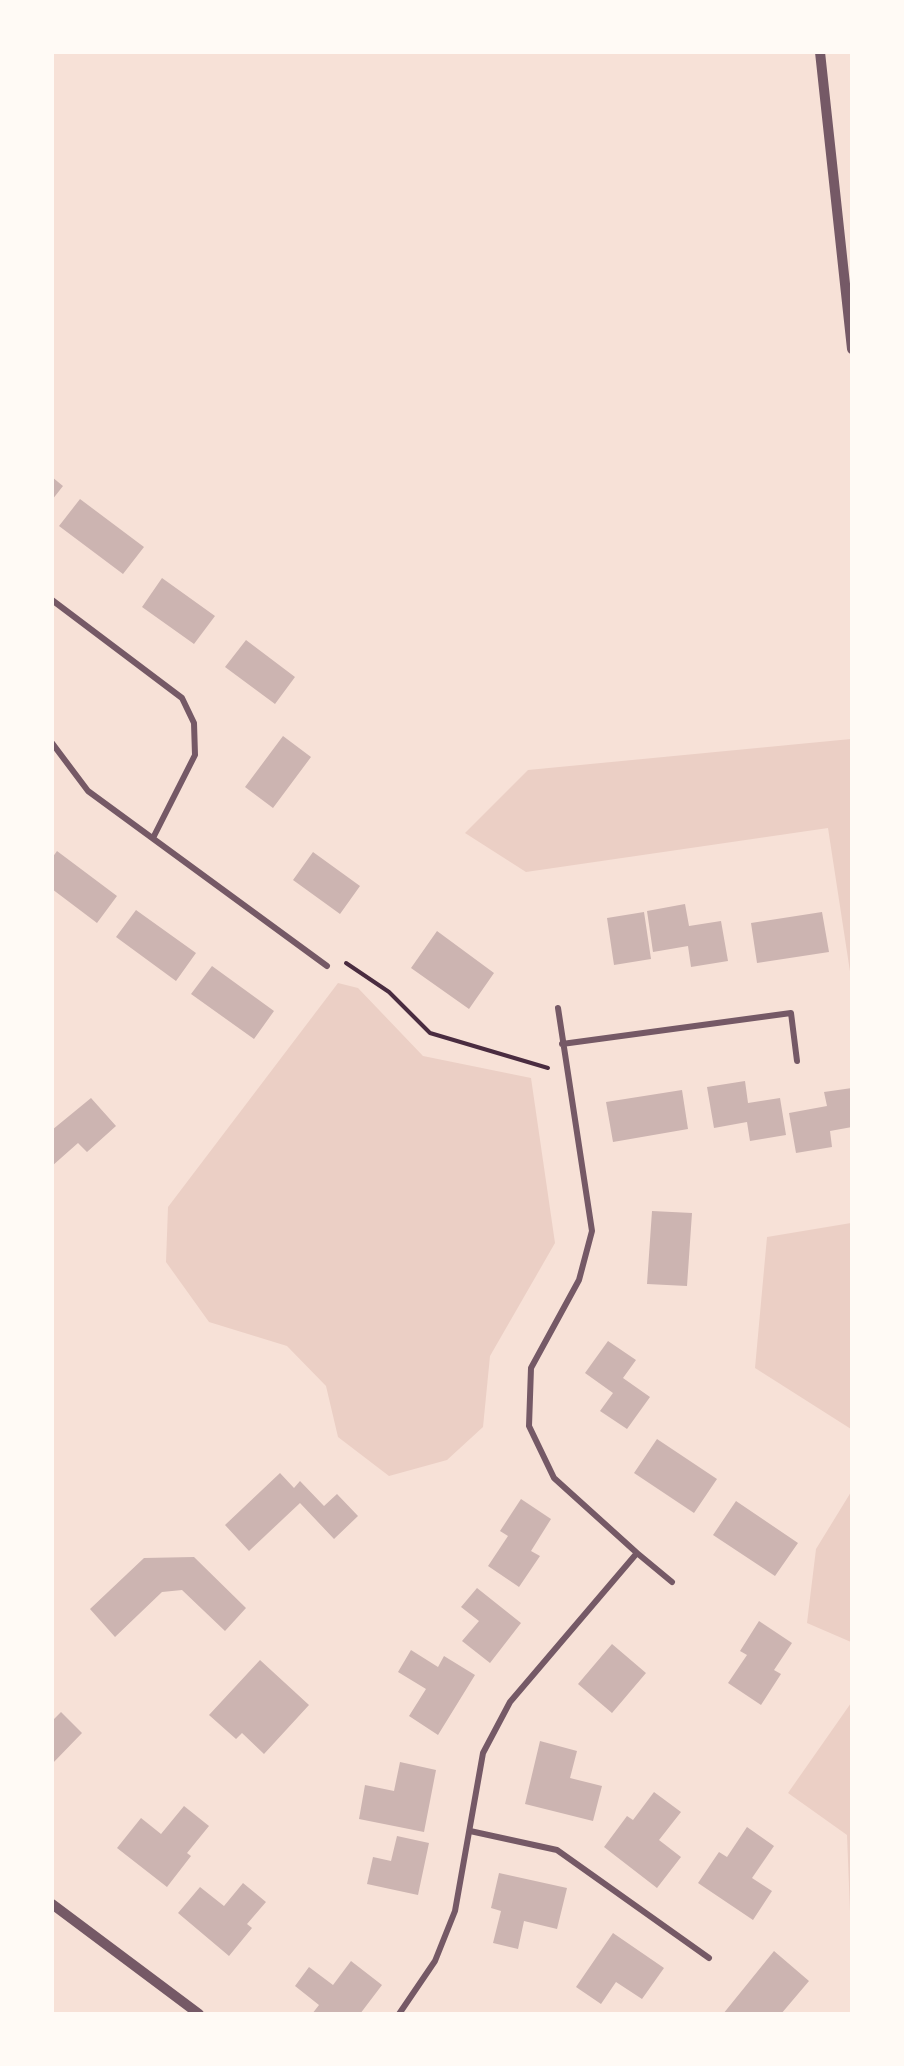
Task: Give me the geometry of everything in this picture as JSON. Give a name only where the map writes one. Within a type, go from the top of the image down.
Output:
[{"type":"street","points":[[820,52],[852,349]]},
{"type":"street","points":[[52,600],[182,698],[194,723],[195,755],[153,838]]},
{"type":"street","points":[[52,743],[88,791],[327,966]]},
{"type":"street","points":[[558,1008],[566,1073],[592,1231],[579,1280],[531,1368],[529,1426],[554,1478],[672,1582]]},
{"type":"street","points":[[562,1044],[791,1013],[797,1061]]},
{"type":"street","points":[[399,2013],[435,1961],[455,1911],[483,1753],[510,1702],[638,1553]]},
{"type":"street","points":[[470,1831],[557,1851],[709,1958]]},
{"type":"street","points":[[52,1904],[199,2013]]},
{"type":"path","points":[[345,962],[389,992],[430,1033],[566,1073]]},
{"type":"shaded area","points":[[851,739],[851,978],[828,828],[526,872],[465,833],[528,770]]},
{"type":"shaded area","points":[[338,983],[358,988],[423,1056],[531,1078],[555,1243],[490,1356],[483,1427],[447,1460],[389,1476],[338,1437],[326,1386],[287,1346],[209,1322],[166,1262],[168,1207]]},
{"type":"shaded area","points":[[852,1223],[851,1429],[755,1368],[767,1237]]},
{"type":"shaded area","points":[[851,1492],[851,1642],[807,1623],[816,1549]]},
{"type":"shaded area","points":[[851,1703],[851,1937],[847,1835],[788,1793]]},
{"type":"building","points":[[52,477],[63,486],[52,500]]},
{"type":"building","points":[[80,499],[144,547],[123,574],[59,526]]},
{"type":"building","points":[[162,578],[215,616],[194,644],[142,607]]},
{"type":"building","points":[[246,640],[295,677],[275,704],[225,667]]},
{"type":"building","points":[[283,736],[311,757],[273,808],[245,787]]},
{"type":"building","points":[[57,851],[117,896],[97,923],[52,889],[52,858]]},
{"type":"building","points":[[313,852],[360,886],[340,914],[293,880]]},
{"type":"building","points":[[685,904],[689,926],[721,921],[728,961],[691,967],[688,946],[653,952],[647,911]]},
{"type":"building","points":[[136,910],[196,953],[176,981],[116,937]]},
{"type":"building","points":[[644,912],[651,959],[614,965],[607,918]]},
{"type":"building","points":[[822,912],[829,952],[757,963],[751,923]]},
{"type":"building","points":[[437,931],[494,973],[469,1009],[411,968]]},
{"type":"building","points":[[212,966],[274,1011],[254,1039],[191,994]]},
{"type":"building","points":[[745,1081],[748,1103],[780,1098],[786,1135],[750,1141],[747,1122],[714,1128],[707,1087]]},
{"type":"building","points":[[852,1088],[852,1127],[830,1131],[832,1147],[796,1153],[789,1113],[827,1106],[824,1092]]},
{"type":"building","points":[[682,1090],[688,1129],[613,1142],[606,1102]]},
{"type":"building","points":[[91,1098],[116,1126],[87,1152],[78,1143],[52,1166],[52,1130]]},
{"type":"building","points":[[652,1211],[692,1213],[687,1286],[647,1284]]},
{"type":"building","points":[[608,1341],[636,1360],[623,1378],[650,1397],[627,1429],[600,1411],[613,1393],[585,1373]]},
{"type":"building","points":[[657,1439],[717,1479],[694,1513],[634,1473]]},
{"type":"building","points":[[280,1473],[294,1488],[300,1481],[324,1506],[337,1494],[358,1516],[334,1539],[300,1503],[249,1551],[225,1525]]},
{"type":"building","points":[[521,1499],[551,1519],[531,1551],[540,1556],[519,1587],[488,1566],[508,1536],[500,1531]]},
{"type":"building","points":[[736,1501],[798,1543],[775,1576],[713,1535]]},
{"type":"building","points":[[194,1557],[246,1608],[225,1631],[182,1590],[162,1592],[115,1637],[90,1609],[144,1558]]},
{"type":"building","points":[[477,1588],[521,1623],[490,1663],[462,1641],[479,1621],[461,1607]]},
{"type":"building","points":[[759,1621],[792,1643],[774,1670],[781,1674],[761,1705],[728,1683],[747,1655],[740,1651]]},
{"type":"building","points":[[612,1644],[646,1673],[612,1713],[578,1684]]},
{"type":"building","points":[[411,1650],[438,1667],[444,1656],[475,1675],[438,1735],[409,1716],[426,1689],[398,1672]]},
{"type":"building","points":[[260,1660],[309,1705],[264,1754],[242,1733],[236,1739],[209,1715]]},
{"type":"building","points":[[61,1712],[82,1733],[52,1764],[52,1721]]},
{"type":"building","points":[[540,1741],[577,1751],[570,1778],[602,1786],[593,1821],[525,1804]]},
{"type":"building","points":[[400,1762],[436,1770],[424,1832],[359,1819],[365,1785],[394,1791]]},
{"type":"building","points":[[654,1792],[681,1812],[659,1840],[681,1857],[657,1888],[604,1847],[627,1816],[633,1820]]},
{"type":"building","points":[[184,1806],[209,1826],[187,1853],[191,1856],[167,1887],[117,1848],[141,1818],[161,1834]]},
{"type":"building","points":[[747,1827],[774,1846],[752,1878],[772,1891],[753,1920],[698,1883],[719,1852],[727,1857]]},
{"type":"building","points":[[397,1836],[429,1843],[418,1895],[367,1884],[373,1857],[391,1861]]},
{"type":"building","points":[[499,1873],[567,1888],[557,1929],[524,1921],[518,1949],[493,1943],[501,1911],[491,1908]]},
{"type":"building","points":[[243,1883],[266,1902],[247,1924],[252,1928],[229,1956],[178,1913],[200,1887],[224,1906]]},
{"type":"building","points":[[613,1933],[664,1968],[642,1999],[616,1982],[601,2004],[576,1987]]},
{"type":"building","points":[[774,1951],[809,1981],[781,2014],[723,2014]]},
{"type":"building","points":[[351,1961],[382,1985],[360,2014],[312,2014],[319,2005],[295,1986],[309,1967],[333,1985]]}]
